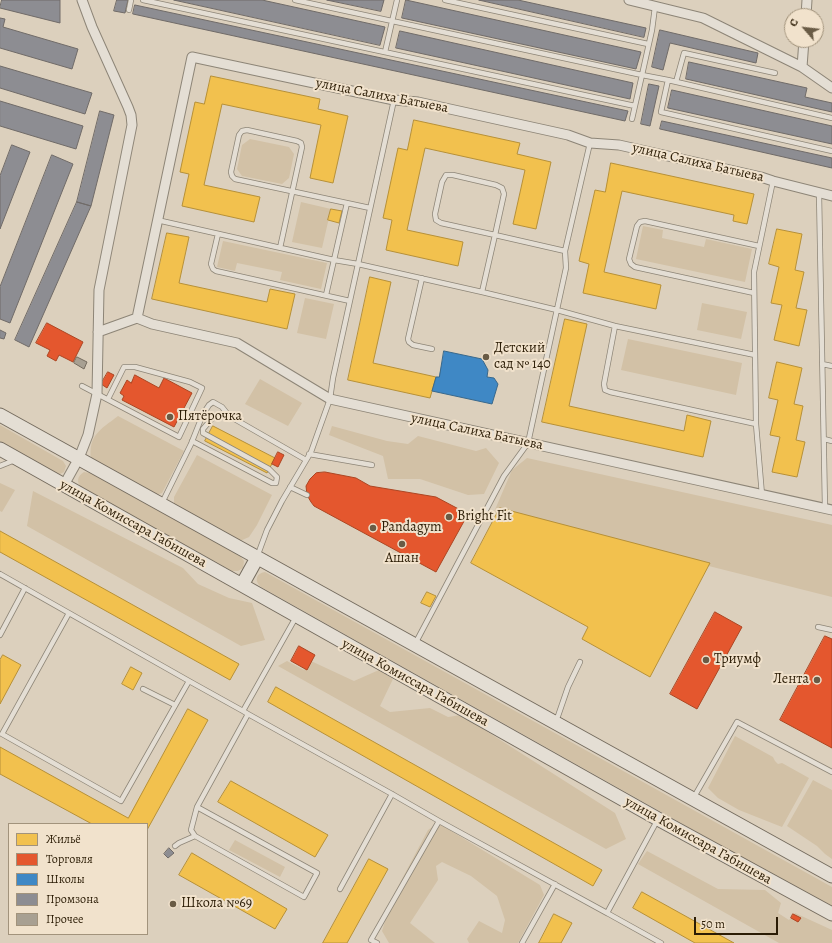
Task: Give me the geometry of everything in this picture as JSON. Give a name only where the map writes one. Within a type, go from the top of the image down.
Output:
[{"type":"street","points":[[64,485],[79,458],[88,435],[96,394],[99,290],[132,125],[128,107],[92,27],[82,0]]},
{"type":"street","points":[[634,1],[703,18],[802,67],[832,88]]},
{"type":"street","points":[[802,67],[803,48]]},
{"type":"street","name":"улица Салиха Батыева","points":[[828,509],[330,399],[237,343],[152,324],[136,318],[192,57],[394,100],[418,102],[568,135],[590,143],[619,145],[761,177],[773,182],[832,196]]},
{"type":"street","points":[[98,332],[136,318]]},
{"type":"street","points":[[0,415],[832,876]]},
{"type":"street","name":"улица Комиссара Габишева","points":[[0,449],[658,820],[832,914]]},
{"type":"street","points":[[242,585],[257,558]]},
{"type":"lane","points":[[129,10],[131,0]]},
{"type":"lane","points":[[143,0],[635,106]]},
{"type":"lane","points":[[295,0],[668,80],[832,118]]},
{"type":"lane","points":[[385,52],[397,0]]},
{"type":"lane","points":[[445,0],[648,44]]},
{"type":"lane","points":[[632,119],[655,7]]},
{"type":"lane","points":[[676,82],[684,53],[775,73]]},
{"type":"lane","points":[[668,80],[660,112],[832,151]]},
{"type":"lane","points":[[257,558],[267,530],[309,454],[330,399],[333,378],[394,100]]},
{"type":"lane","points":[[280,248],[292,191],[302,147],[301,143],[247,130],[242,131],[239,135],[231,172],[235,179],[292,191],[370,208]]},
{"type":"lane","points":[[414,645],[504,476],[528,443],[566,268],[565,251],[590,143]]},
{"type":"lane","points":[[482,292],[495,235],[504,194],[502,188],[496,185],[453,175],[446,176],[442,182],[435,214],[436,220],[442,223],[495,235],[565,251]]},
{"type":"lane","points":[[762,495],[756,424],[754,269],[773,182]]},
{"type":"lane","points":[[819,193],[824,439],[828,509]]},
{"type":"lane","points":[[326,295],[347,203]]},
{"type":"lane","points":[[157,220],[334,260],[422,278],[557,310],[615,326],[755,355]]},
{"type":"lane","points":[[754,293],[635,267],[631,264],[629,259],[637,226],[640,222],[645,221],[759,246]]},
{"type":"lane","points":[[218,234],[212,264],[213,269],[216,271],[350,301]]},
{"type":"lane","points":[[422,278],[408,339],[413,345],[432,349]]},
{"type":"lane","points":[[615,326],[604,384],[605,390],[756,424]]},
{"type":"lane","points":[[822,364],[832,366]]},
{"type":"lane","points":[[82,386],[96,394],[179,437],[202,388],[190,382],[169,376],[135,367],[124,367],[108,400]]},
{"type":"lane","points":[[161,504],[192,441],[203,414],[209,405],[213,402],[222,407],[231,418]]},
{"type":"lane","points":[[192,441],[272,483],[276,483],[278,477],[269,469],[203,433],[203,429],[216,415],[231,418],[306,460]]},
{"type":"lane","points":[[824,439],[832,441]]},
{"type":"lane","points":[[309,454],[372,464]]},
{"type":"lane","points":[[0,466],[18,459]]},
{"type":"lane","points":[[290,487],[307,495]]},
{"type":"lane","points":[[0,574],[188,681],[661,943]]},
{"type":"lane","points":[[0,635],[25,588]]},
{"type":"lane","points":[[70,613],[2,734],[122,801],[188,681]]},
{"type":"lane","points":[[243,711],[296,616]]},
{"type":"lane","points":[[818,627],[832,630]]},
{"type":"lane","points":[[554,722],[558,716],[568,687],[580,662]]},
{"type":"lane","points":[[143,689],[175,706]]},
{"type":"lane","points":[[198,807],[317,873],[304,897],[195,836],[191,830],[198,807],[248,714]]},
{"type":"lane","points":[[693,799],[736,722],[832,772]]},
{"type":"lane","points":[[340,889],[392,794]]},
{"type":"lane","points":[[607,913],[658,820]]},
{"type":"lane","points":[[377,943],[371,940],[439,821]]},
{"type":"lane","points":[[175,846],[195,836]]},
{"type":"lane","points":[[522,943],[555,884]]},
{"type":"shaded area","points":[[250,139],[289,147],[294,154],[289,178],[282,184],[242,176],[237,169],[242,145]]},
{"type":"shaded area","points":[[301,202],[331,209],[322,248],[292,242]]},
{"type":"shaded area","points":[[643,226],[663,230],[662,238],[704,247],[706,239],[752,249],[745,282],[636,259]]},
{"type":"shaded area","points":[[223,241],[327,263],[321,289],[280,280],[282,272],[237,263],[235,271],[217,267]]},
{"type":"shaded area","points":[[305,298],[334,304],[326,339],[297,333]]},
{"type":"shaded area","points":[[702,303],[747,312],[741,339],[697,330]]},
{"type":"shaded area","points":[[628,339],[742,363],[736,395],[621,370]]},
{"type":"shaded area","points":[[260,379],[302,403],[288,426],[245,404]]},
{"type":"shaded area","points":[[118,416],[184,451],[162,493],[152,494],[91,460],[91,445],[93,439],[101,429]]},
{"type":"shaded area","points":[[0,425],[63,461],[66,466],[64,472],[57,474],[0,443]]},
{"type":"shaded area","points":[[332,426],[387,441],[408,444],[418,436],[476,451],[486,448],[499,463],[484,494],[468,495],[420,479],[388,479],[383,456],[329,435]]},
{"type":"shaded area","points":[[197,455],[272,495],[257,525],[249,537],[240,541],[174,504],[174,497]]},
{"type":"shaded area","points":[[527,458],[832,525],[832,597],[494,512],[512,470]]},
{"type":"shaded area","points":[[84,472],[90,473],[240,556],[244,561],[243,568],[238,571],[232,571],[82,488],[78,480],[80,475]]},
{"type":"shaded area","points":[[0,483],[15,490],[2,512],[0,511]]},
{"type":"shaded area","points":[[33,491],[183,568],[198,584],[229,598],[252,603],[265,640],[241,646],[27,526]]},
{"type":"shaded area","points":[[265,572],[832,887],[832,908],[261,587],[257,582],[257,578],[260,574]]},
{"type":"shaded area","points":[[287,661],[304,670],[311,661],[354,681],[379,670],[393,679],[380,706],[390,712],[430,708],[448,717],[461,715],[615,813],[626,839],[606,849],[278,666]]},
{"type":"shaded area","points":[[735,736],[773,757],[778,764],[782,763],[809,778],[782,827],[739,810],[718,798],[708,788]]},
{"type":"shaded area","points":[[813,780],[832,790],[832,859],[817,846],[787,826]]},
{"type":"shaded area","points":[[438,823],[540,885],[544,895],[518,943],[469,943],[467,939],[479,921],[502,933],[505,920],[497,896],[471,876],[442,862],[436,866],[438,880],[410,923],[435,943],[389,943],[382,931],[393,896],[428,830]]},
{"type":"shaded area","points":[[235,840],[285,867],[280,877],[229,850]]},
{"type":"shaded area","points":[[647,851],[718,889],[765,890],[781,903],[778,913],[789,920],[795,913],[832,930],[832,943],[779,943],[638,864]]},
{"type":"building: Жильё","points":[[211,76],[320,99],[318,109],[348,116],[333,183],[310,178],[321,125],[222,104],[204,185],[260,197],[254,222],[182,206],[189,174],[180,172],[195,102],[204,104]]},
{"type":"building: Жильё","points":[[414,120],[520,143],[517,154],[551,162],[536,229],[513,224],[525,170],[425,148],[407,230],[463,242],[458,266],[386,250],[392,220],[383,218],[398,148],[407,150]]},
{"type":"building: Жильё","points":[[611,163],[754,194],[747,224],[733,221],[734,215],[622,191],[604,272],[661,285],[656,309],[583,293],[589,264],[579,261],[595,190],[605,192]]},
{"type":"building: Жильё","points":[[331,209],[342,211],[339,223],[328,220]]},
{"type":"building: Жильё","points":[[777,229],[802,234],[795,270],[804,272],[796,308],[807,310],[799,346],[774,340],[782,305],[771,303],[779,267],[769,264]]},
{"type":"building: Жильё","points":[[167,233],[189,237],[179,283],[267,302],[270,289],[295,294],[287,329],[152,299]]},
{"type":"building: Жильё","points":[[370,277],[391,282],[373,363],[436,377],[430,398],[348,380]]},
{"type":"building: Жильё","points":[[565,319],[587,324],[569,406],[684,431],[687,415],[711,421],[703,457],[542,422]]},
{"type":"building: Жильё","points":[[777,362],[802,368],[794,404],[803,406],[796,440],[805,442],[797,477],[772,472],[780,437],[770,435],[778,400],[769,398]]},
{"type":"building: Жильё","points":[[213,426],[275,458],[267,473],[205,441]]},
{"type":"building: Жильё","points":[[500,508],[710,563],[650,677],[582,639],[588,627],[471,563]]},
{"type":"building: Жильё","points":[[0,531],[239,664],[230,680],[0,552]]},
{"type":"building: Жильё","points":[[427,592],[436,596],[430,607],[421,603]]},
{"type":"building: Жильё","points":[[3,655],[21,665],[0,704],[0,660]]},
{"type":"building: Жильё","points":[[131,667],[142,673],[133,690],[122,684]]},
{"type":"building: Жильё","points":[[276,687],[602,870],[593,886],[268,702]]},
{"type":"building: Жильё","points":[[188,709],[208,720],[148,828],[148,823],[90,823],[0,774],[0,747],[128,818]]},
{"type":"building: Жильё","points":[[231,781],[328,835],[315,857],[218,802]]},
{"type":"building: Жильё","points":[[192,853],[287,909],[275,929],[179,875]]},
{"type":"building: Жильё","points":[[369,859],[388,869],[347,943],[323,943]]},
{"type":"building: Жильё","points":[[642,892],[734,943],[695,943],[633,908]]},
{"type":"building: Жильё","points":[[554,914],[572,923],[561,943],[539,943]]},
{"type":"building: Торговля","points":[[47,323],[83,342],[73,362],[59,355],[56,361],[47,356],[50,350],[36,343]]},
{"type":"building: Торговля","points":[[108,372],[114,375],[107,388],[101,384]]},
{"type":"building: Торговля","points":[[135,375],[159,388],[164,378],[192,393],[174,427],[122,400],[124,396],[120,393],[127,380],[131,383]]},
{"type":"building: Торговля","points":[[278,452],[284,455],[278,467],[272,464]]},
{"type":"building: Торговля","points":[[325,472],[356,478],[370,486],[436,497],[468,514],[436,572],[314,506],[307,495],[306,486],[316,473]]},
{"type":"building: Торговля","name":"Триумф","points":[[715,612],[742,627],[697,709],[670,694]]},
{"type":"building: Торговля","name":"Лента","points":[[825,636],[832,639],[832,748],[780,720]]},
{"type":"building: Торговля","points":[[299,646],[315,655],[307,670],[291,661]]},
{"type":"building: Торговля","points":[[793,914],[801,918],[798,922],[791,918]]},
{"type":"building: Школы","points":[[444,351],[482,359],[488,370],[487,377],[494,378],[498,384],[492,404],[432,391],[436,377],[439,377]]},
{"type":"building: Промзона","points":[[2,0],[60,0],[60,23],[0,8]]},
{"type":"building: Промзона","points":[[117,0],[128,0],[125,13],[114,11]]},
{"type":"building: Промзона","points":[[174,0],[262,0],[385,27],[380,45]]},
{"type":"building: Промзона","points":[[327,0],[384,0],[381,11]]},
{"type":"building: Промзона","points":[[406,0],[641,52],[636,69],[402,18]]},
{"type":"building: Промзона","points":[[479,0],[518,0],[646,28],[644,37]]},
{"type":"building: Промзона","points":[[135,5],[628,111],[625,121],[133,14]]},
{"type":"building: Промзона","points":[[0,18],[5,19],[3,27],[78,49],[72,69],[0,48]]},
{"type":"building: Промзона","points":[[660,30],[758,53],[756,63],[670,43],[663,70],[652,67]]},
{"type":"building: Промзона","points":[[400,31],[633,83],[630,99],[396,48]]},
{"type":"building: Промзона","points":[[689,62],[807,88],[805,97],[832,103],[832,112],[686,79]]},
{"type":"building: Промзона","points":[[0,66],[92,93],[85,114],[0,88]]},
{"type":"building: Промзона","points":[[649,84],[659,86],[650,126],[641,124]]},
{"type":"building: Промзона","points":[[672,90],[832,126],[832,144],[668,108]]},
{"type":"building: Промзона","points":[[0,101],[83,126],[76,149],[0,126]]},
{"type":"building: Промзона","points":[[100,111],[114,115],[91,206],[77,202]]},
{"type":"building: Промзона","points":[[662,121],[832,158],[832,168],[660,129]]},
{"type":"building: Промзона","points":[[12,145],[30,152],[0,229],[0,176]]},
{"type":"building: Промзона","points":[[52,155],[73,164],[10,323],[0,319],[0,287]]},
{"type":"building: Промзона","points":[[77,202],[91,206],[29,347],[15,340]]},
{"type":"building: Промзона","points":[[0,330],[6,333],[4,339],[0,338]]},
{"type":"building: Промзона","points":[[169,848],[174,853],[168,858],[164,854]]},
{"type":"building: Прочее","points":[[77,357],[87,362],[84,369],[74,363]]},
{"type":"place","name":"Детский сад № 140","points":[[486,357]]},
{"type":"place","name":"Пятёрочка","points":[[170,417]]},
{"type":"place","name":"Bright Fit","points":[[449,517]]},
{"type":"place","name":"Pandagym","points":[[373,528]]},
{"type":"place","name":"Ашан","points":[[402,544]]},
{"type":"place","name":"Триумф","points":[[706,660]]},
{"type":"place","name":"Лента","points":[[817,680]]},
{"type":"place","name":"Школа №69","points":[[173,904]]}]
